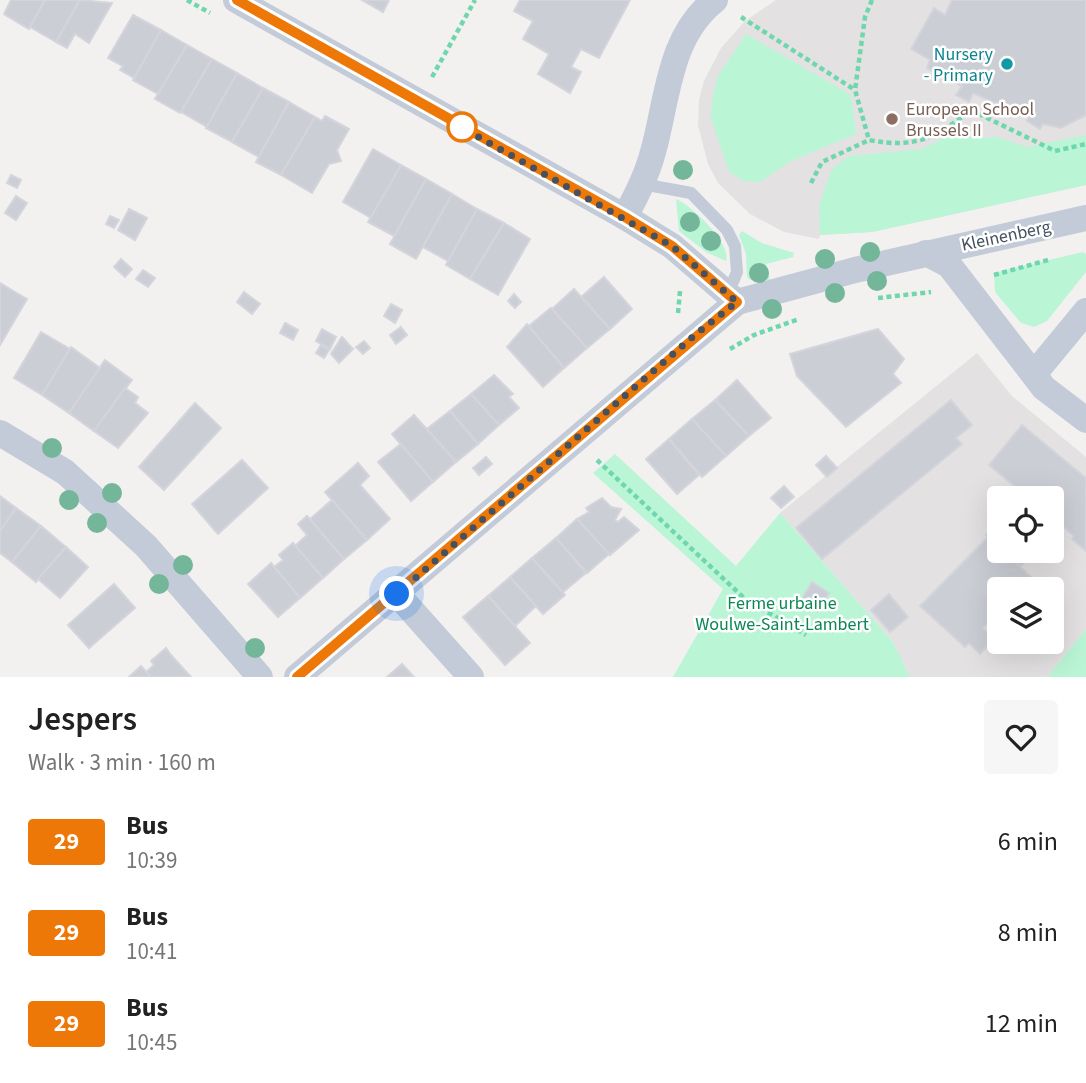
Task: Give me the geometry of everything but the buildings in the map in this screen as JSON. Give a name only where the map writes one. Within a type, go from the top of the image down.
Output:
[{"type":"street","points":[[236,0],[625,217],[672,246],[733,298],[696,334],[397,594],[297,677]]},
{"type":"street","points":[[625,217],[642,184],[653,152],[671,68],[688,30],[715,0]]},
{"type":"street","name":"Kleinenberg","points":[[733,298],[1086,218]]},
{"type":"street","points":[[926,253],[949,265],[1044,388],[1086,420]]},
{"type":"street","points":[[1034,374],[1086,311]]},
{"type":"street","points":[[0,433],[65,472],[146,545],[261,677]]},
{"type":"street","points":[[397,594],[471,677]]},
{"type":"lane","points":[[642,184],[691,193],[727,230],[735,246],[737,272],[733,298]]},
{"type":"path","points":[[430,81],[475,0]]},
{"type":"path","points":[[869,140],[855,90],[865,17],[872,0]]},
{"type":"path","points":[[741,17],[855,90]]},
{"type":"path","points":[[811,183],[822,162],[869,140],[898,145],[941,134],[971,110],[1055,152],[1086,144]]},
{"type":"path","points":[[995,282],[994,273],[1012,270]]},
{"type":"path","points":[[876,298],[928,290],[938,296]]},
{"type":"path","points":[[726,352],[754,335],[809,316]]},
{"type":"path","points":[[596,460],[744,598],[806,635]]},
{"type":"shaded area","name":"European School Brussels II","points":[[776,0],[1086,0],[1086,185],[872,232],[820,235],[819,239],[784,232],[750,214],[718,183],[708,164],[698,125],[699,100],[704,81],[721,48],[745,21]]},
{"type":"shaded area","points":[[977,353],[1012,396],[1086,457],[1086,629],[1047,677],[910,677],[893,642],[780,513]]},
{"type":"green space","points":[[746,34],[851,95],[856,134],[791,161],[760,182],[744,181],[729,172],[711,119],[712,99],[718,76]]},
{"type":"green space","points":[[952,134],[981,138],[998,137],[1027,147],[1086,135],[1086,185],[872,232],[820,235],[819,207],[832,169],[849,156],[922,149]]},
{"type":"green space","points":[[676,199],[691,209],[717,235],[726,253],[726,261],[706,252],[679,231]]},
{"type":"green space","points":[[742,231],[762,243],[794,253],[793,257],[766,264],[770,280],[750,280],[747,277],[746,254],[739,235]]},
{"type":"green space","points":[[1083,252],[1086,254],[1086,272],[1047,321],[1034,327],[1021,323],[995,292],[994,273]]},
{"type":"green space","name":"Ferme urbaine Woulwe-Saint-Lambert","points":[[615,454],[736,566],[780,513],[893,642],[910,677],[673,677],[723,589],[593,473]]},
{"type":"green space","points":[[1086,629],[1086,677],[1047,677]]},
{"type":"bus line","name":"29","points":[[237,0],[625,217],[672,246],[737,302],[696,334],[397,594],[297,677]]},
{"type":"place","name":"Nursery - Primary","points":[[1007,64]]},
{"type":"place","name":"European School Brussels II","points":[[892,119]]},
{"type":"route","points":[[397,594],[696,334],[737,302],[672,246],[625,217],[452,122],[462,127]]}]
